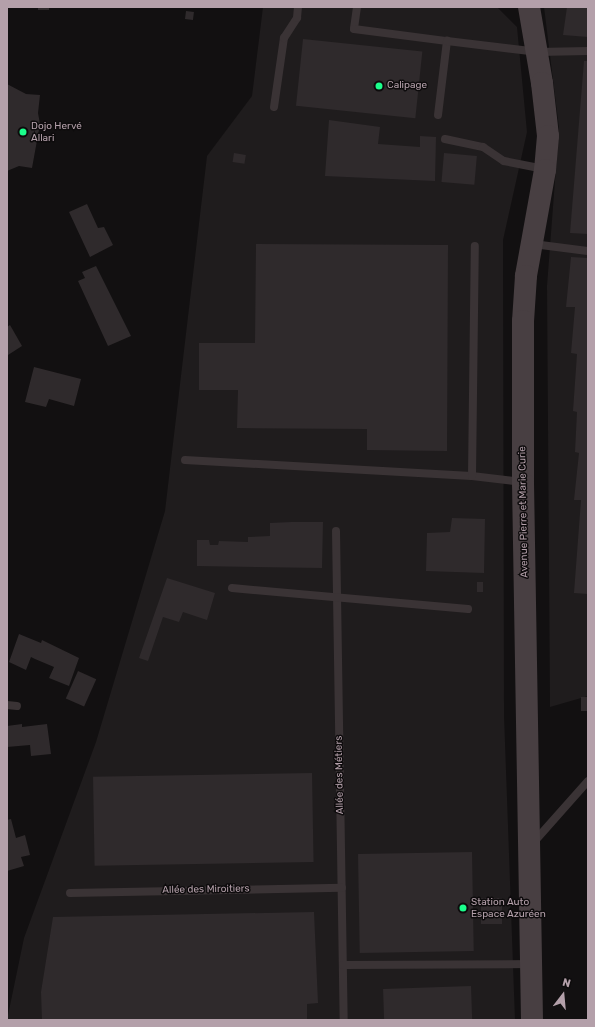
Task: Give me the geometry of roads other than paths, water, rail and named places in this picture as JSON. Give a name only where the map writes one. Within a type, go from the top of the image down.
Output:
[{"type":"main road","name":"Avenue Pierre et Marie Curie","points":[[529,7],[528,51],[548,136],[545,170],[530,243],[523,321],[523,483],[532,1020]]},
{"type":"lane","points":[[274,107],[284,38],[297,18],[298,7]]},
{"type":"lane","points":[[357,7],[354,29],[528,51],[588,51]]},
{"type":"lane","points":[[438,115],[448,41]]},
{"type":"lane","points":[[445,139],[483,147],[504,161],[545,170]]},
{"type":"lane","points":[[530,243],[588,250]]},
{"type":"lane","points":[[472,476],[476,246]]},
{"type":"lane","points":[[185,460],[472,476],[523,483]]},
{"type":"lane","name":"Allée des Métiers","points":[[336,531],[344,1020]]},
{"type":"lane","points":[[232,588],[468,609]]},
{"type":"lane","points":[[7,705],[17,706]]},
{"type":"lane","points":[[530,847],[588,781]]},
{"type":"lane","name":"Allée des Miroitiers","points":[[70,893],[342,888]]},
{"type":"lane","points":[[343,965],[531,964]]},
{"type":"place","name":"Calipage","points":[[379,86]]},
{"type":"place","name":"Dojo Hervé Allari","points":[[23,132]]},
{"type":"place","name":"Station Auto Espace Azuréen","points":[[463,908]]}]
